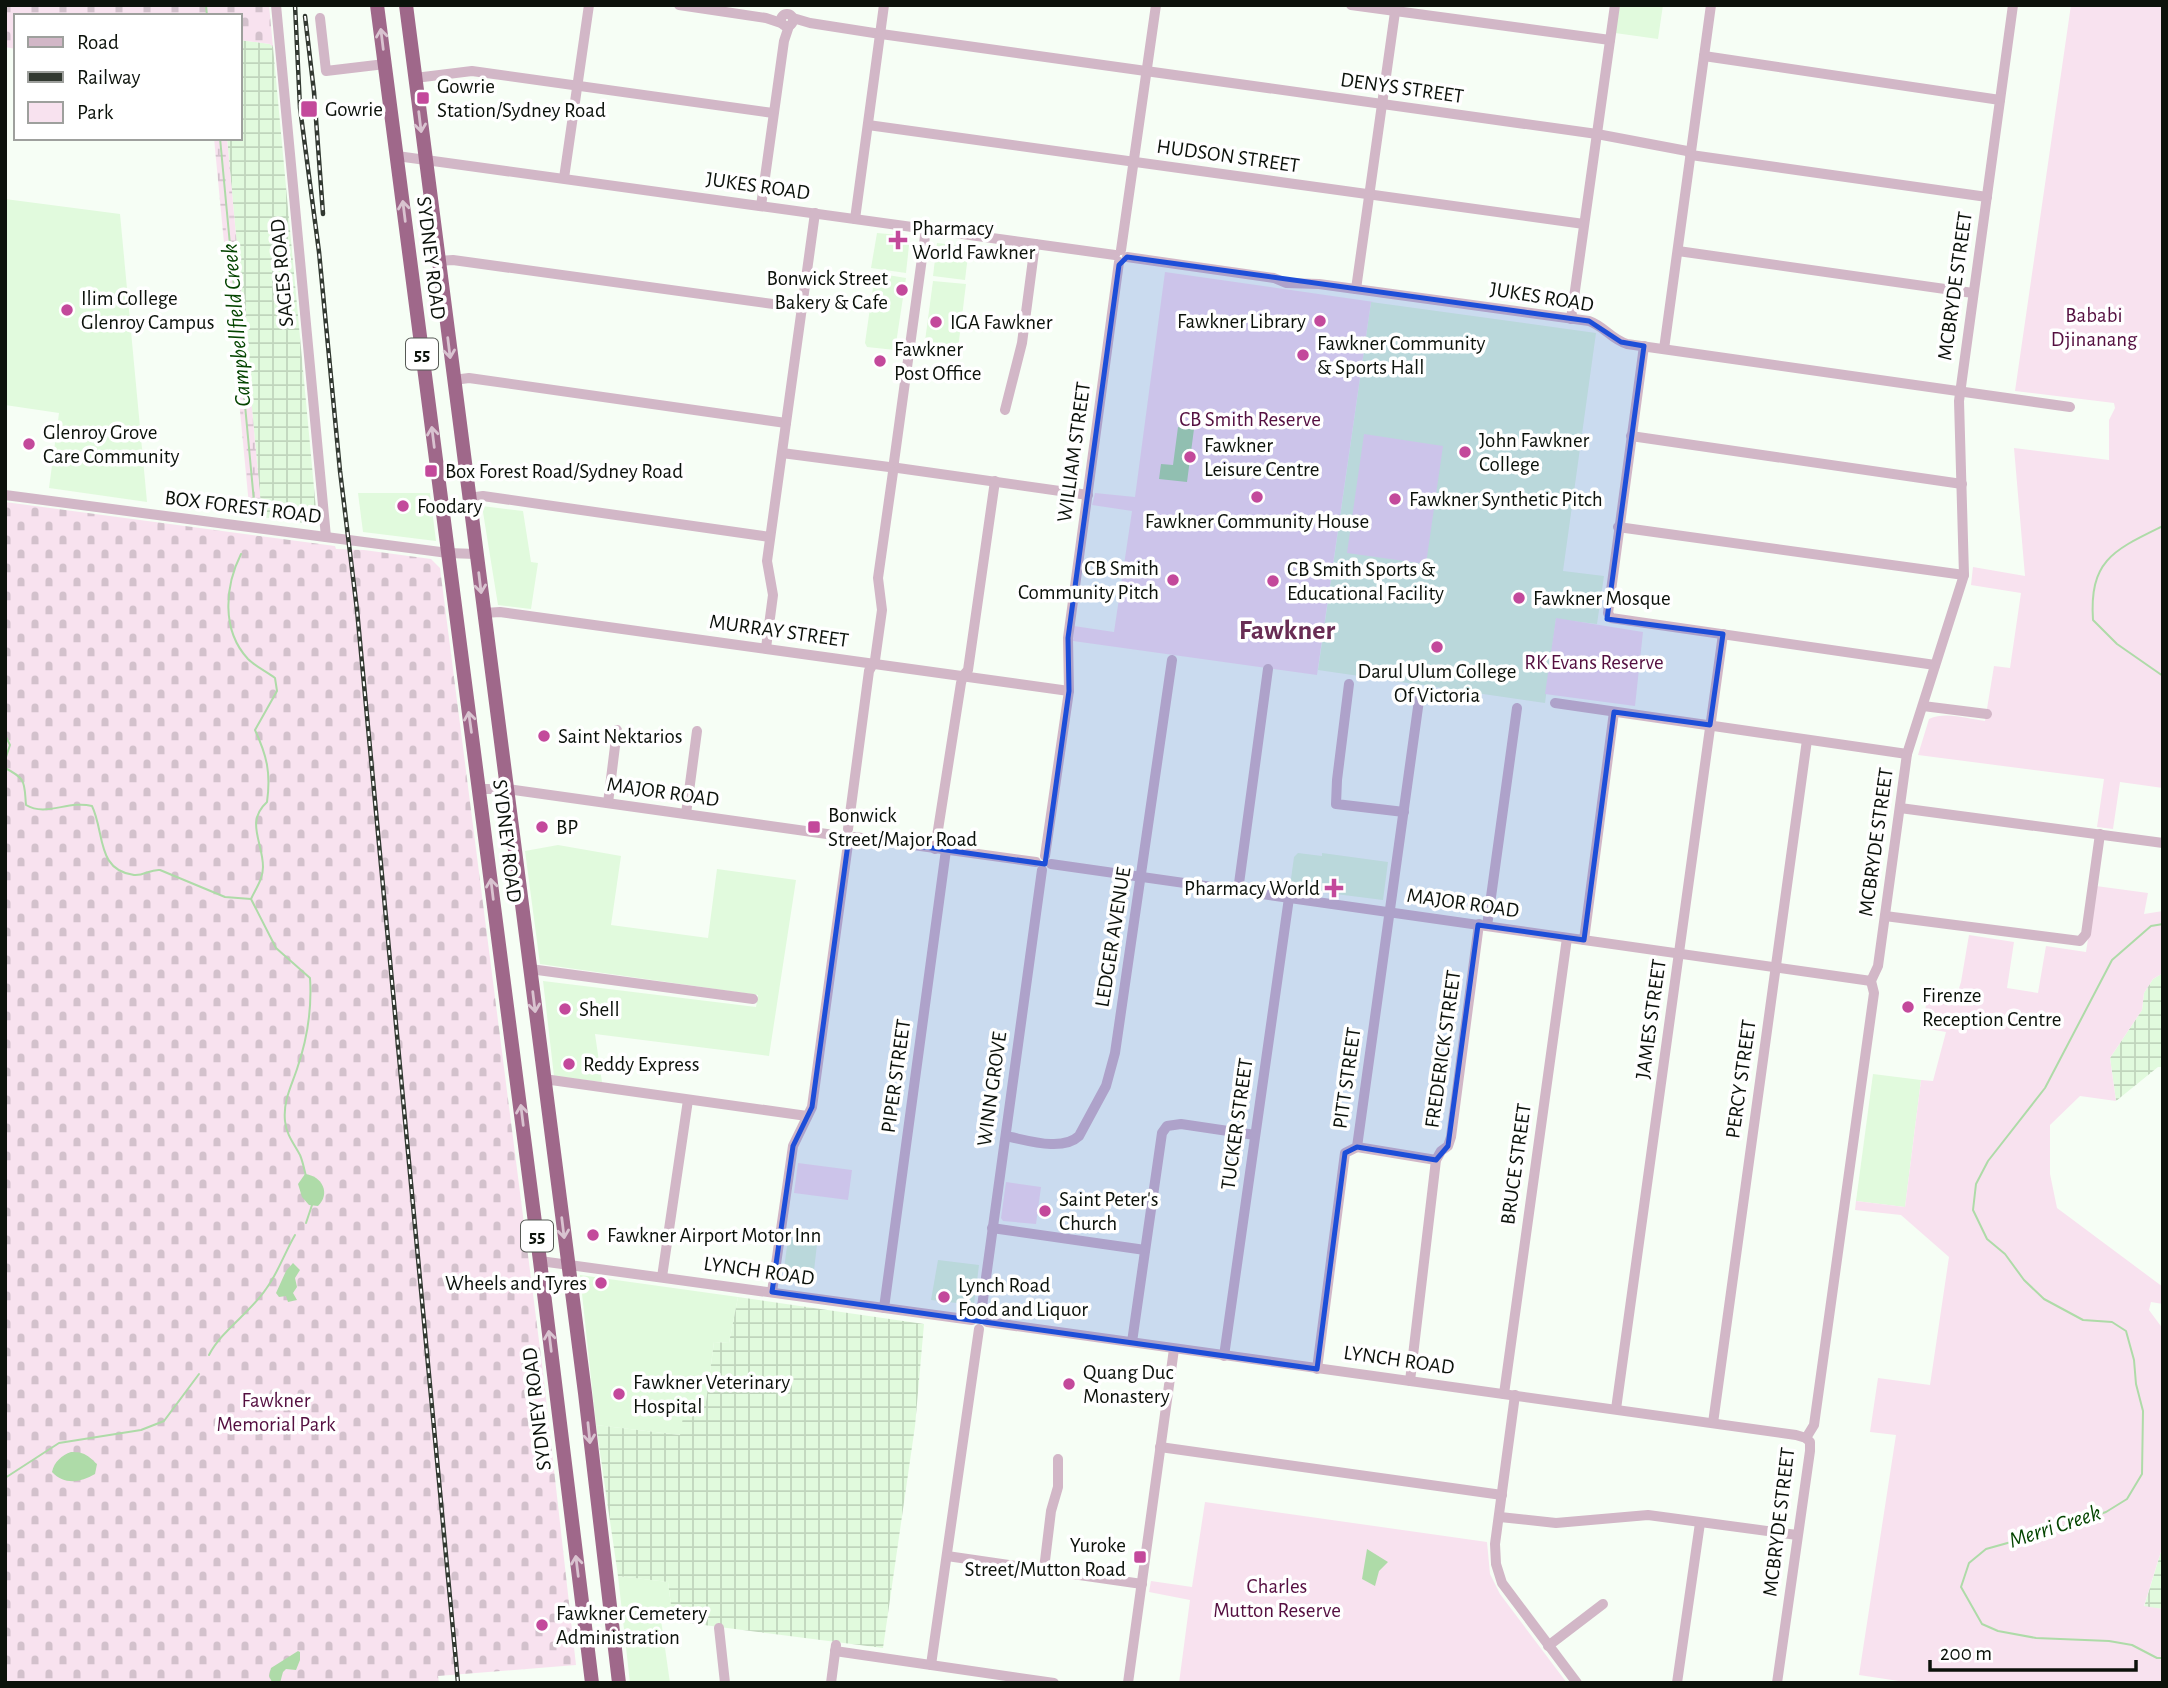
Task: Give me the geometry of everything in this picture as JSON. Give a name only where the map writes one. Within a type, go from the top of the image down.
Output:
[{"type":"highway","name":"SYDNEY ROAD","points":[[377,5],[480,789],[592,1683]]},
{"type":"highway","name":"SYDNEY ROAD","points":[[406,5],[568,1263],[619,1683]]},
{"type":"street","name":"SAGES ROAD","points":[[276,5],[326,537]]},
{"type":"street","points":[[564,178],[589,5]]},
{"type":"street","name":"DENYS STREET","points":[[679,5],[766,18],[787,17],[810,23],[1597,134],[1687,151],[1691,155],[1987,197]]},
{"type":"street","points":[[855,219],[884,5]]},
{"type":"street","name":"WILLIAM STREET","points":[[1043,863],[1069,691],[1068,638],[1156,5]]},
{"type":"street","points":[[1351,5],[1395,8],[1610,40]]},
{"type":"street","points":[[1571,319],[1615,5]]},
{"type":"street","points":[[1664,349],[1712,5]]},
{"type":"street","name":"MCBRYDE STREET","points":[[1777,1683],[1810,1446],[1806,1438],[1812,1432],[1816,1412],[1874,993],[1871,981],[1878,966],[1907,754],[1964,575],[1960,391],[2013,5]]},
{"type":"street","points":[[1356,289],[1395,8]]},
{"type":"street","points":[[761,206],[787,17]]},
{"type":"street","points":[[320,18],[326,71],[385,64]]},
{"type":"street","points":[[1704,56],[2000,100]]},
{"type":"street","points":[[415,78],[472,71],[774,113]]},
{"type":"street","name":"HUDSON STREET","points":[[868,125],[1584,224]]},
{"type":"street","name":"JUKES ROAD","points":[[397,156],[1120,256],[1274,278],[1286,283],[1319,284],[1571,319],[1599,324],[1621,342],[2070,407]]},
{"type":"street","points":[[766,648],[773,595],[767,561],[815,213]]},
{"type":"street","points":[[793,1146],[812,1107],[872,664],[875,660],[882,610],[878,578],[926,229]]},
{"type":"street","points":[[1005,410],[1022,343],[1035,244]]},
{"type":"street","points":[[1678,251],[1973,293]]},
{"type":"street","points":[[438,261],[453,260],[802,309]]},
{"type":"street","points":[[1644,346],[1608,613],[1617,620],[1935,666]]},
{"type":"street","points":[[454,380],[469,378],[786,423]]},
{"type":"street","points":[[1631,436],[1962,484]]},
{"type":"street","points":[[782,453],[1088,495]]},
{"type":"street","name":"PIPER STREET","points":[[884,1308],[963,676],[968,670],[995,481]]},
{"type":"street","name":"BOX FOREST ROAD","points":[[5,495],[447,553],[476,554]]},
{"type":"street","points":[[469,498],[483,496],[771,537]]},
{"type":"street","points":[[1618,527],[1964,575]]},
{"type":"street","name":"MURRAY STREET","points":[[484,613],[500,612],[1069,691]]},
{"type":"street","name":"JAMES STREET","points":[[1616,1409],[1723,635]]},
{"type":"street","name":"LEDGER AVENUE","points":[[1006,1136],[1058,1144],[1073,1141],[1079,1136],[1102,1093],[1115,1053],[1172,660]]},
{"type":"street","points":[[1238,891],[1268,669]]},
{"type":"street","points":[[1349,684],[1336,804],[1404,812]]},
{"type":"street","name":"PITT STREET","points":[[1317,1368],[1345,1153],[1357,1147],[1420,693]]},
{"type":"street","points":[[1555,703],[1907,754]]},
{"type":"street","points":[[1923,705],[1987,714]]},
{"type":"street","name":"FREDERICK STREET","points":[[1410,1381],[1436,1160],[1448,1146],[1451,1137],[1517,708]]},
{"type":"street","points":[[1584,940],[1614,712]]},
{"type":"street","points":[[608,803],[617,730]]},
{"type":"street","points":[[686,814],[697,731]]},
{"type":"street","name":"PERCY STREET","points":[[1713,1423],[1807,740]]},
{"type":"street","name":"MAJOR ROAD","points":[[480,789],[507,789],[1871,981]]},
{"type":"street","points":[[1900,808],[2163,843]]},
{"type":"street","points":[[1885,916],[2080,941],[2086,934],[2100,834]]},
{"type":"street","name":"WINN GROVE","points":[[931,1665],[1043,863]]},
{"type":"street","name":"TUCKER STREET","points":[[1224,1356],[1289,898]]},
{"type":"street","name":"BRUCE STREET","points":[[1504,1394],[1567,938]]},
{"type":"street","points":[[530,969],[753,999]]},
{"type":"street","points":[[544,1079],[807,1116]]},
{"type":"street","points":[[662,1277],[688,1100]]},
{"type":"street","points":[[772,1292],[795,1115]]},
{"type":"street","points":[[1132,1342],[1162,1133],[1167,1126],[1181,1124],[1255,1135]]},
{"type":"street","points":[[1357,1147],[1436,1160]]},
{"type":"street","points":[[992,1228],[1145,1250]]},
{"type":"street","name":"LYNCH ROAD","points":[[540,1261],[1616,1409],[1806,1438]]},
{"type":"street","points":[[1128,1683],[1174,1349]]},
{"type":"street","points":[[1515,1395],[1495,1544],[1496,1564],[1502,1583],[1577,1683]]},
{"type":"street","points":[[1160,1447],[1502,1495]]},
{"type":"street","points":[[1044,1569],[1051,1511],[1058,1487],[1058,1459]]},
{"type":"street","points":[[1500,1517],[1556,1523],[1648,1515],[1797,1535]]},
{"type":"street","points":[[1677,1683],[1700,1523]]},
{"type":"street","points":[[947,1556],[1142,1584]]},
{"type":"street","points":[[1548,1646],[1603,1604]]},
{"type":"street","points":[[719,1628],[725,1683]]},
{"type":"street","points":[[831,1683],[836,1648],[1054,1683]]},
{"type":"highlighted area","points":[[1127,257],[1589,321],[1621,342],[1644,346],[1607,619],[1723,634],[1710,725],[1614,712],[1584,940],[1478,925],[1448,1146],[1436,1160],[1357,1147],[1345,1153],[1317,1369],[772,1292],[793,1146],[812,1107],[848,844],[855,837],[1045,864],[1069,691],[1068,638],[1119,265]]},
{"type":"shaded area","points":[[1619,5],[1663,5],[1658,39],[1615,33]]},
{"type":"shaded area","points":[[242,40],[270,44],[273,47],[317,520],[311,524],[262,517],[227,140],[242,140]]},
{"type":"shaded area","name":"Ilim College Glenroy Campus","points":[[5,199],[120,214],[147,502],[49,488],[59,413],[5,405]]},
{"type":"shaded area","points":[[877,233],[910,236],[906,273],[871,268]]},
{"type":"shaded area","points":[[937,243],[969,247],[965,280],[933,276]]},
{"type":"shaded area","points":[[875,273],[906,278],[895,350],[867,347],[865,343]]},
{"type":"shaded area","points":[[933,281],[966,284],[957,357],[951,359],[923,356]]},
{"type":"shaded area","name":"John Fawkner College","points":[[1371,302],[1596,333],[1563,571],[1604,576],[1597,624],[1556,619],[1545,703],[1318,670]]},
{"type":"shaded area","points":[[1178,427],[1194,429],[1187,482],[1159,479],[1161,464],[1173,465]]},
{"type":"shaded area","points":[[358,493],[430,493],[436,541],[363,532]]},
{"type":"shaded area","points":[[482,506],[523,511],[531,562],[538,563],[531,609],[498,605]]},
{"type":"shaded area","points":[[558,845],[621,856],[611,925],[708,938],[717,869],[796,880],[769,1056],[595,1034],[602,1082],[554,1076],[543,981],[756,1007],[758,995],[540,964],[525,851]]},
{"type":"shaded area","points":[[1298,853],[1322,856],[1322,853],[1388,862],[1383,900],[1290,886],[1294,857]]},
{"type":"shaded area","points":[[2163,973],[2163,1067],[2158,1067],[2116,1101],[2110,1058],[2142,1010],[2144,993],[2153,979]]},
{"type":"shaded area","points":[[1873,1074],[1921,1080],[1905,1207],[1856,1201]]},
{"type":"shaded area","points":[[305,1174],[316,1178],[323,1186],[324,1196],[318,1206],[309,1205],[302,1197],[298,1184]]},
{"type":"shaded area","points":[[788,1239],[817,1244],[813,1280],[783,1276]]},
{"type":"shaded area","points":[[938,1260],[979,1265],[974,1305],[931,1300]]},
{"type":"shaded area","points":[[293,1263],[300,1270],[295,1278],[297,1287],[293,1293],[297,1300],[288,1302],[286,1296],[279,1297],[276,1293],[286,1271]]},
{"type":"shaded area","points":[[580,1275],[738,1297],[729,1343],[714,1342],[706,1402],[680,1435],[596,1425]]},
{"type":"shaded area","points":[[738,1297],[924,1324],[915,1426],[883,1648],[673,1621],[668,1582],[618,1576],[596,1425],[680,1435],[686,1399],[706,1402],[714,1342],[729,1343]]},
{"type":"shaded area","points":[[71,1452],[86,1455],[97,1464],[95,1474],[84,1479],[67,1481],[52,1472],[59,1459]]},
{"type":"shaded area","points":[[2163,1545],[2163,1609],[2144,1607]]},
{"type":"shaded area","points":[[1367,1549],[1388,1562],[1379,1571],[1375,1586],[1362,1579]]},
{"type":"shaded area","points":[[618,1576],[668,1582],[673,1621],[661,1620],[670,1683],[630,1683]]},
{"type":"shaded area","points":[[298,1651],[300,1660],[296,1670],[286,1669],[280,1683],[272,1682],[269,1676],[271,1668]]},
{"type":"green space","points":[[5,5],[269,5],[273,47],[270,44],[242,40],[242,14],[14,14],[14,49],[5,47]]},
{"type":"green space","name":"Bababi Djinanang","points":[[2071,5],[2163,5],[2163,788],[2120,782],[2113,829],[2097,827],[2104,779],[1918,755],[1929,719],[1950,716],[1985,721],[1994,666],[2010,668],[2021,593],[1971,585],[1973,567],[2025,576],[2014,448],[2109,460],[2109,420],[2115,408],[2114,403],[2015,391]]},
{"type":"green space","points":[[214,140],[227,140],[262,517],[250,516]]},
{"type":"green space","name":"CB Smith Reserve","points":[[1165,272],[1374,302],[1371,302],[1317,675],[1073,641],[1074,626],[1114,632],[1132,511],[1092,505],[1095,493],[1135,497]]},
{"type":"green space","name":"Fawkner Synthetic Pitch","points":[[1364,434],[1443,446],[1426,564],[1347,553]]},
{"type":"green space","name":"Fawkner Memorial Park","points":[[5,502],[335,546],[336,549],[431,559],[440,568],[543,1372],[576,1665],[438,1676],[439,1683],[5,1683]]},
{"type":"green space","name":"RK Evans Reserve","points":[[1556,618],[1643,632],[1635,706],[1545,694]]},
{"type":"green space","points":[[2096,886],[2148,893],[2144,914],[2163,911],[2163,973],[2153,979],[2144,993],[2142,1010],[2110,1058],[2116,1101],[2080,1096],[2050,1125],[2050,1174],[2057,1208],[2163,1287],[2163,1304],[2151,1302],[2149,1310],[2163,1329],[2163,1545],[2144,1606],[2163,1609],[2163,1683],[1912,1683],[1859,1675],[1896,1435],[1870,1432],[1878,1378],[1930,1385],[1949,1257],[1901,1215],[1855,1210],[1856,1201],[1905,1207],[1921,1080],[1933,1081],[1946,1032],[1923,1028],[1927,997],[1955,1001],[1969,935],[2014,942],[2007,988],[2038,993],[2046,946],[2086,952]]},
{"type":"green space","points":[[798,1163],[852,1170],[848,1200],[794,1193]]},
{"type":"green space","points":[[1006,1182],[1041,1187],[1036,1224],[1003,1221],[1001,1218]]},
{"type":"green space","name":"Charles Mutton Reserve","points":[[1205,1502],[1487,1542],[1490,1574],[1500,1594],[1567,1683],[1179,1683],[1190,1600],[1149,1592],[1151,1581],[1192,1587]]},
{"type":"waterway","name":"Campbellfield Creek","points":[[206,5],[207,14]]},
{"type":"waterway","name":"Campbellfield Creek","points":[[220,140],[255,512]]},
{"type":"waterway","name":"Merri Creek","points":[[2163,526],[2118,550],[2108,560],[2095,583],[2093,600],[2093,620],[2117,644],[2163,676]]},
{"type":"waterway","name":"Campbellfield Creek","points":[[241,554],[229,594],[228,608],[233,635],[248,659],[275,678],[277,691],[255,730],[263,748],[268,782],[267,802],[257,817],[256,825],[263,871],[251,899]]},
{"type":"waterway","points":[[5,735],[10,745],[5,760]]},
{"type":"waterway","points":[[5,768],[23,782],[26,805],[41,809],[92,806],[107,858],[122,872],[138,875],[160,870],[225,897],[251,899],[276,948],[310,978],[306,1036],[285,1107],[287,1130],[300,1155],[306,1176]]},
{"type":"waterway","name":"Merri Creek","points":[[2163,924],[2151,926],[2112,960],[2045,1088],[1988,1161],[1976,1184],[1973,1210],[1987,1239],[2005,1254],[2024,1280],[2044,1299],[2083,1320],[2112,1322],[2126,1331],[2143,1411],[2142,1474],[2127,1499],[2106,1512],[1986,1549],[1969,1563],[1961,1587],[1982,1624],[1998,1631],[2036,1638],[2109,1641],[2132,1645],[2157,1658],[2163,1658]]},
{"type":"waterway","points":[[306,1223],[312,1205]]},
{"type":"waterway","points":[[209,1355],[266,1289],[295,1235]]},
{"type":"waterway","points":[[5,1478],[59,1443],[141,1430],[164,1421],[199,1374]]},
{"type":"railway","points":[[295,5],[300,108],[319,252],[340,471],[357,610],[458,1683]]},
{"type":"railway","points":[[305,16],[323,214]]},
{"type":"place","name":"Gowrie Station/Sydney Road","points":[[423,98]]},
{"type":"place","name":"Gowrie","points":[[309,109]]},
{"type":"place","name":"Pharmacy World Fawkner","points":[[898,240]]},
{"type":"place","name":"Bonwick Street Bakery & Cafe","points":[[902,290]]},
{"type":"place","name":"Ilim College Glenroy Campus","points":[[67,310]]},
{"type":"place","name":"Fawkner Library","points":[[1320,321]]},
{"type":"place","name":"IGA Fawkner","points":[[936,322]]},
{"type":"place","name":"Fawkner Community & Sports Hall","points":[[1303,355]]},
{"type":"place","name":"Fawkner Post Office","points":[[880,361]]},
{"type":"place","name":"Glenroy Grove Care Community","points":[[29,444]]},
{"type":"place","name":"John Fawkner College","points":[[1465,452]]},
{"type":"place","name":"Fawkner Leisure Centre","points":[[1190,457]]},
{"type":"place","name":"Box Forest Road/Sydney Road","points":[[431,471]]},
{"type":"place","name":"Fawkner Community House","points":[[1257,497]]},
{"type":"place","name":"Fawkner Synthetic Pitch","points":[[1395,499]]},
{"type":"place","name":"Foodary","points":[[403,506]]},
{"type":"place","name":"CB Smith Community Pitch","points":[[1173,580]]},
{"type":"place","name":"CB Smith Sports & Educational Facility","points":[[1273,581]]},
{"type":"place","name":"Fawkner Mosque","points":[[1519,598]]},
{"type":"place","name":"Darul Ulum College Of Victoria","points":[[1437,647]]},
{"type":"place","name":"Saint Nektarios","points":[[544,736]]},
{"type":"place","name":"BP","points":[[542,827]]},
{"type":"place","name":"Bonwick Street/Major Road","points":[[814,827]]},
{"type":"place","name":"Pharmacy World","points":[[1334,888]]},
{"type":"place","name":"Firenze Reception Centre","points":[[1908,1007]]},
{"type":"place","name":"Shell","points":[[565,1009]]},
{"type":"place","name":"Reddy Express","points":[[569,1064]]},
{"type":"place","name":"Saint Peter's Church","points":[[1045,1211]]},
{"type":"place","name":"Fawkner Airport Motor Inn","points":[[593,1235]]},
{"type":"place","name":"Wheels and Tyres","points":[[601,1283]]},
{"type":"place","name":"Lynch Road Food and Liquor","points":[[944,1297]]},
{"type":"place","name":"Quang Duc Monastery","points":[[1069,1384]]},
{"type":"place","name":"Fawkner Veterinary Hospital","points":[[619,1394]]},
{"type":"place","name":"Yuroke Street/Mutton Road","points":[[1140,1557]]},
{"type":"place","name":"Fawkner Cemetery Administration","points":[[542,1625]]},
{"type":"district","name":"Fawkner","points":[[1287,631]]}]
